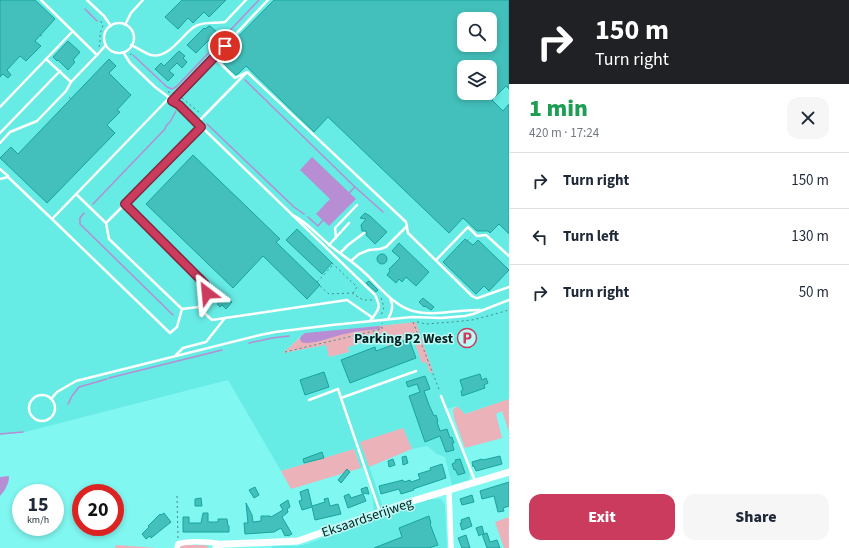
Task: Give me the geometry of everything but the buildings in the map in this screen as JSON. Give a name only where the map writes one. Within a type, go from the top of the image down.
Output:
[{"type":"street","name":"Eksaardserijweg","points":[[178,546],[183,543],[210,542],[265,546],[298,541],[409,502],[450,491],[509,472]]},
{"type":"street","points":[[450,491],[451,548]]},
{"type":"street","name":"Eksaardserijweg","points":[[216,548],[223,544]]},
{"type":"lane","points":[[41,0],[97,55]]},
{"type":"lane","points":[[87,0],[104,16],[111,26]]},
{"type":"lane","points":[[125,25],[131,13],[143,0]]},
{"type":"lane","points":[[131,45],[151,55],[163,54],[195,26],[225,22],[246,0]]},
{"type":"lane","points":[[172,101],[268,0]]},
{"type":"lane","points":[[118,23],[125,25],[132,32],[133,41],[131,45],[123,52],[113,52],[104,41],[105,32],[111,26],[118,23]]},
{"type":"lane","points":[[0,107],[73,31]]},
{"type":"lane","points":[[0,143],[10,132],[37,121],[66,91],[71,82],[106,45]]},
{"type":"lane","points":[[123,52],[130,63],[155,87],[197,123],[375,295],[379,303],[379,310],[370,321]]},
{"type":"lane","points":[[214,57],[235,78],[247,72]]},
{"type":"lane","points":[[46,58],[71,82]]},
{"type":"lane","points":[[0,133],[60,71]]},
{"type":"lane","points":[[197,123],[247,72]]},
{"type":"lane","points":[[247,72],[406,222],[408,233],[476,298],[509,287]]},
{"type":"lane","points":[[52,219],[169,98]]},
{"type":"lane","points":[[106,223],[201,127]]},
{"type":"lane","points":[[0,169],[170,333],[177,326],[182,309]]},
{"type":"lane","points":[[0,179],[8,177]]},
{"type":"lane","points":[[76,194],[106,223],[109,239],[182,309]]},
{"type":"lane","points":[[125,204],[205,284],[207,293],[205,299],[198,307],[182,309]]},
{"type":"lane","points":[[336,238],[336,228],[357,205]]},
{"type":"lane","points":[[290,214],[312,228],[329,245],[357,265],[388,295],[403,307],[411,311],[428,313],[482,310]]},
{"type":"lane","points":[[329,245],[349,223]]},
{"type":"lane","points":[[351,261],[359,254],[369,250],[386,247],[407,226]]},
{"type":"lane","points":[[436,260],[468,227],[477,236],[486,235],[509,256]]},
{"type":"lane","points":[[340,253],[364,233]]},
{"type":"lane","points":[[387,320],[393,304],[388,295]]},
{"type":"lane","points":[[198,307],[212,320],[347,300],[376,321]]},
{"type":"lane","points":[[51,399],[57,392],[76,381],[260,335],[300,328],[412,317],[441,318],[465,316],[509,300]]},
{"type":"lane","points":[[174,356],[183,348],[206,342],[225,318]]},
{"type":"lane","points":[[341,398],[416,372]]},
{"type":"lane","points":[[309,400],[338,389],[380,512]]},
{"type":"lane","points":[[42,395],[51,399],[55,408],[52,416],[46,420],[33,417],[29,409],[31,400],[34,397],[42,395]]},
{"type":"lane","points":[[441,396],[475,482]]},
{"type":"path","points":[[98,47],[100,44],[100,34],[103,25],[100,20]]},
{"type":"path","points":[[40,35],[43,38]]},
{"type":"path","points":[[129,56],[134,52]]},
{"type":"path","points":[[167,92],[174,92]]},
{"type":"path","points":[[182,98],[200,114]]},
{"type":"path","points":[[468,241],[473,235]]},
{"type":"path","points":[[317,282],[333,264],[357,287],[352,293]]},
{"type":"path","points":[[320,286],[329,294],[352,293],[364,300],[375,300]]},
{"type":"path","points":[[285,352],[382,329],[382,320]]},
{"type":"path","points":[[413,321],[441,396]]},
{"type":"path","points":[[177,496],[178,546]]},
{"type":"shaded area","points":[[0,0],[509,0],[509,399],[464,414],[457,406],[446,409],[469,471],[469,480],[452,485],[445,457],[437,454],[427,446],[412,449],[403,428],[361,442],[383,507],[374,511],[372,493],[363,467],[361,468],[354,449],[281,471],[228,380],[25,432],[0,435]],"holes":[[[416,322],[426,362],[423,363],[412,336],[387,346],[383,337],[348,347],[349,352],[330,357],[326,345],[283,353],[303,334]]]},
{"type":"shaded area","points":[[312,157],[356,199],[329,226],[316,214],[330,199],[300,170]]},
{"type":"shaded area","points":[[416,322],[433,372],[430,373],[426,362],[422,363],[412,336],[387,346],[383,337],[348,347],[349,352],[329,357],[326,345],[283,353],[304,334]]},
{"type":"shaded area","points":[[381,327],[380,329],[353,332],[311,343],[301,342],[300,339],[305,333]]},
{"type":"shaded area","points":[[509,399],[509,432],[502,411],[496,414],[502,438],[465,448],[454,418],[453,410],[457,406],[465,414]]},
{"type":"shaded area","points":[[403,428],[412,449],[369,467],[360,442]]},
{"type":"shaded area","points":[[354,449],[361,468],[291,489],[281,471]]},
{"type":"shaded area","points":[[9,476],[6,487],[0,496],[0,477]]},
{"type":"shaded area","points":[[431,499],[441,499],[445,505],[447,548],[271,548],[273,546],[298,546],[307,544]]},
{"type":"shaded area","points":[[509,517],[509,548],[504,548],[495,522]]},
{"type":"shaded area","points":[[116,545],[157,548],[115,548]]},
{"type":"shaded area","points":[[182,545],[205,545],[209,548],[179,548]]},
{"type":"waterway","points":[[133,55],[167,87],[172,89],[176,87],[259,0]]},
{"type":"waterway","points":[[85,9],[97,21]]},
{"type":"waterway","points":[[245,80],[355,187],[349,193]]},
{"type":"waterway","points":[[93,204],[165,129],[176,111]]},
{"type":"waterway","points":[[207,124],[294,207],[304,214]]},
{"type":"waterway","points":[[355,187],[383,212]]},
{"type":"waterway","points":[[84,213],[80,218],[80,224],[173,315]]},
{"type":"waterway","points":[[308,217],[318,226],[323,220]]},
{"type":"waterway","points":[[249,343],[289,336]]},
{"type":"waterway","points":[[109,378],[222,350]]},
{"type":"waterway","points":[[68,404],[79,387],[107,379]]},
{"type":"waterway","points":[[0,434],[23,432]]},
{"type":"place","name":"Parking P2 West","points":[[467,338]]},
{"type":"route","points":[[207,293],[205,284],[125,204],[201,127],[179,105],[172,101],[225,46]]}]
